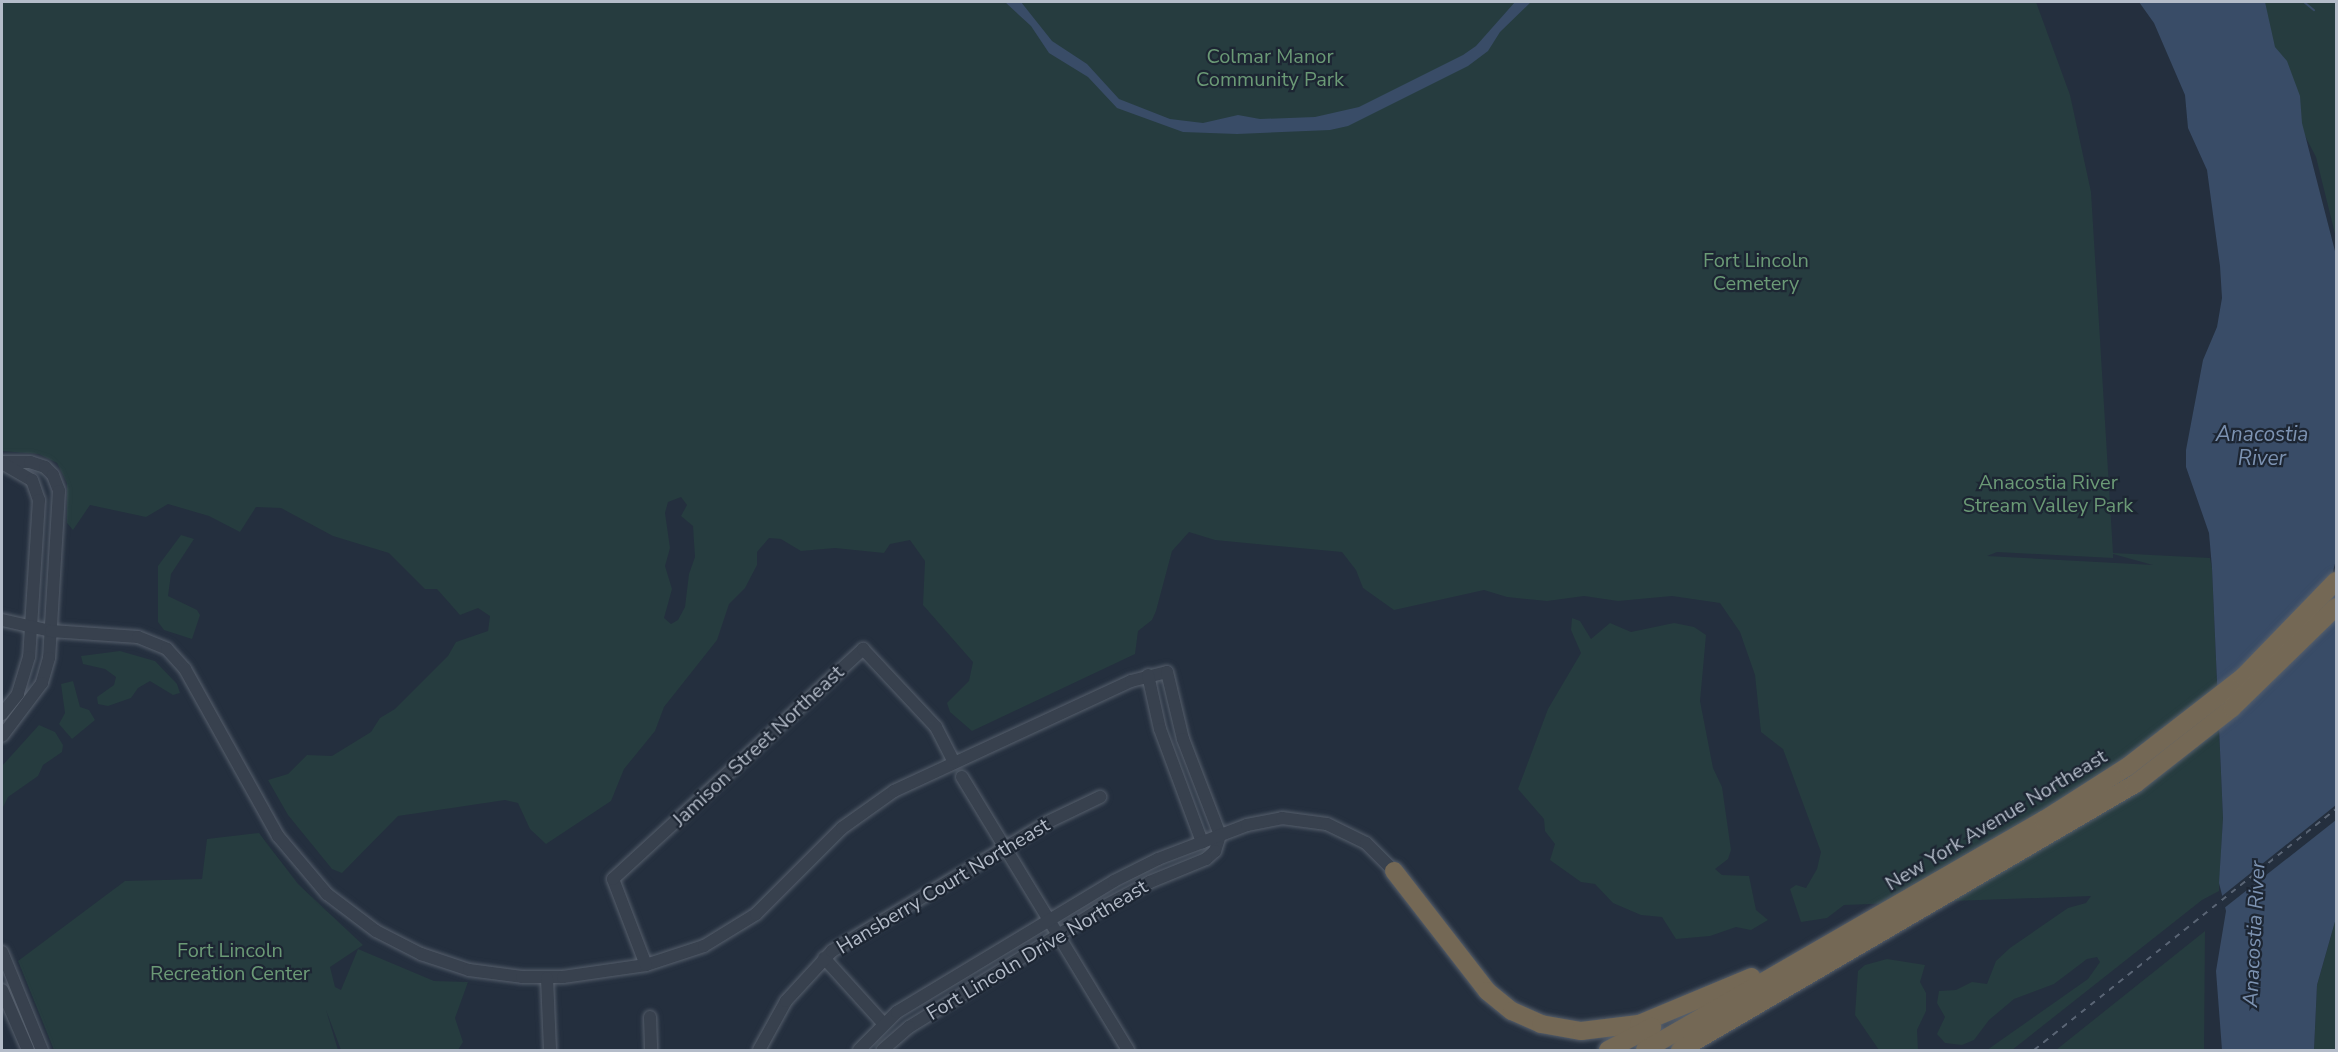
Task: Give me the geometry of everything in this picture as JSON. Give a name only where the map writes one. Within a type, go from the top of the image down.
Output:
[{"type":"highway","name":"New York Avenue Northeast","points":[[1645,1050],[2073,802],[2194,718],[2264,657],[2337,581]]},
{"type":"highway","name":"New York Avenue Northeast","points":[[1680,1050],[2078,820],[2195,739],[2258,686],[2337,607]]},
{"type":"highway","points":[[1394,871],[1487,991],[1512,1011],[1541,1024],[1581,1030],[1632,1025],[1737,984],[1828,944]]},
{"type":"highway","points":[[1608,1050],[1737,984]]},
{"type":"highway","points":[[1687,1050],[1731,1021]]},
{"type":"street","points":[[2,463],[30,462],[45,467],[58,484],[51,631],[42,683],[2,736]]},
{"type":"street","points":[[2,463],[24,474],[38,489],[33,627],[24,681],[2,714]]},
{"type":"street","points":[[2,620],[51,631],[138,637],[170,651],[185,669],[284,846],[321,888],[359,920],[402,946],[455,966],[507,976],[548,978],[646,965],[692,951],[735,929],[774,898],[829,840],[864,811],[954,762],[1148,675],[1167,672],[1183,739],[1220,835]]},
{"type":"street","name":"Jamison Street Northeast","points":[[646,965],[613,879],[863,649],[936,727],[954,762]]},
{"type":"street","points":[[1148,675],[1160,729],[1202,842]]},
{"type":"street","points":[[962,777],[1128,1050]]},
{"type":"street","name":"Hansberry Court Northeast","points":[[759,1050],[786,1001],[824,958],[1005,847],[1100,797]]},
{"type":"street","name":"Fort Lincoln Drive Northeast","points":[[859,1050],[883,1023],[1049,921],[1130,873],[1220,835],[1271,820],[1316,821],[1366,843],[1394,871]]},
{"type":"street","name":"Fort Lincoln Drive Northeast","points":[[883,1050],[909,1027],[1132,891],[1206,859],[1215,851],[1220,835]]},
{"type":"street","points":[[2,952],[42,1050]]},
{"type":"street","points":[[824,958],[883,1023]]},
{"type":"street","points":[[548,978],[550,1050]]},
{"type":"street","points":[[2,990],[28,1050]]},
{"type":"street","points":[[650,1017],[651,1050]]},
{"type":"green space","name":"Fort Lincoln Cemetery","points":[[2,2],[2036,2],[2070,95],[2091,192],[2113,553],[2210,558],[2223,818],[2219,891],[2202,900],[2012,1050],[1987,1050],[2088,979],[2100,962],[2097,957],[2087,959],[2054,984],[2014,999],[1989,1020],[1974,1040],[1962,1045],[1945,1043],[1937,1034],[1945,1017],[1937,1003],[1939,991],[1956,990],[1972,982],[1987,984],[1996,961],[2010,948],[2068,908],[2086,903],[2091,896],[1844,905],[1827,918],[1801,922],[1790,889],[1796,885],[1806,888],[1817,869],[1821,852],[1783,749],[1761,732],[1755,675],[1740,632],[1720,603],[1672,596],[1618,601],[1584,596],[1547,601],[1507,597],[1484,590],[1394,610],[1363,588],[1356,570],[1342,552],[1215,540],[1189,532],[1172,551],[1156,611],[1152,620],[1138,631],[1135,654],[972,731],[950,712],[947,703],[969,681],[973,662],[923,605],[925,561],[910,540],[890,544],[884,553],[835,548],[801,551],[781,539],[769,538],[757,552],[757,565],[745,588],[729,604],[717,640],[664,707],[655,731],[624,769],[611,801],[546,844],[530,829],[518,803],[505,800],[398,816],[342,873],[332,869],[288,815],[268,780],[288,774],[307,755],[332,756],[371,732],[380,718],[395,709],[448,656],[456,642],[488,631],[490,616],[478,608],[460,615],[437,589],[425,589],[389,553],[333,536],[281,508],[256,507],[240,532],[209,516],[168,504],[146,517],[90,505],[73,530],[67,523],[67,483],[57,463],[39,454],[2,451]],"holes":[[[681,497],[687,505],[681,516],[693,526],[695,557],[689,574],[685,607],[678,620],[671,624],[664,618],[672,589],[665,566],[670,548],[665,513],[668,502]],[[1997,552],[2113,558],[2113,554],[2153,565],[1987,556]]]},
{"type":"green space","points":[[2235,2],[2336,2],[2336,238],[2316,157]]},
{"type":"green space","points":[[181,535],[194,539],[171,574],[168,596],[197,610],[200,615],[192,639],[164,630],[158,622],[158,566]]},
{"type":"green space","points":[[1572,618],[1580,621],[1591,639],[1610,623],[1631,632],[1674,623],[1694,627],[1706,635],[1700,701],[1713,768],[1722,787],[1731,850],[1728,859],[1715,869],[1722,875],[1749,876],[1756,910],[1768,920],[1751,930],[1736,927],[1710,936],[1676,939],[1662,917],[1641,915],[1613,903],[1595,884],[1581,882],[1550,860],[1555,844],[1545,831],[1544,819],[1518,789],[1548,709],[1581,653],[1571,630]]},
{"type":"green space","points":[[120,651],[155,661],[177,684],[180,693],[173,695],[150,681],[138,688],[131,698],[108,706],[98,704],[97,697],[114,685],[116,677],[105,669],[83,664],[81,656]]},
{"type":"green space","points":[[73,681],[80,707],[89,710],[95,720],[72,739],[59,724],[65,713],[61,684]]},
{"type":"green space","points":[[39,725],[55,732],[63,745],[62,752],[43,765],[38,776],[8,797],[2,809],[2,766]]},
{"type":"green space","name":"Fort Lincoln Recreation Center","points":[[259,833],[298,884],[363,945],[330,967],[335,987],[341,990],[358,949],[434,981],[468,982],[455,1018],[463,1042],[458,1050],[341,1050],[326,1010],[338,1050],[54,1050],[18,961],[125,881],[202,879],[207,839]]},
{"type":"green space","points":[[2336,918],[2336,1050],[2314,1050],[2317,985]]},
{"type":"green space","points":[[2205,931],[2204,1050],[2056,1050]]},
{"type":"green space","points":[[1887,959],[1925,965],[1920,982],[1926,993],[1926,1011],[1917,1030],[1918,1050],[1879,1050],[1855,1015],[1858,971],[1865,965]]},
{"type":"water","points":[[1005,2],[1021,2],[1052,41],[1087,64],[1119,99],[1170,119],[1203,123],[1238,115],[1260,119],[1315,117],[1359,107],[1463,55],[1476,46],[1515,2],[1531,2],[1500,32],[1488,51],[1468,66],[1348,126],[1330,130],[1237,134],[1183,132],[1117,108],[1088,77],[1049,53],[1031,26]]},
{"type":"water","name":"Anacostia River","points":[[2139,2],[2265,2],[2275,47],[2287,61],[2300,96],[2302,123],[2336,255],[2336,560],[2332,575],[2336,614],[2336,918],[2317,985],[2314,1050],[2222,1050],[2216,971],[2226,911],[2219,883],[2223,818],[2212,568],[2209,533],[2186,467],[2186,450],[2203,360],[2217,327],[2222,298],[2220,266],[2207,170],[2188,128],[2185,95],[2154,23]]},
{"type":"pier","points":[[2336,805],[2336,820],[2223,909],[2222,896]]},
{"type":"waterway","points":[[2304,2],[2314,10]]},
{"type":"railway","points":[[2034,1050],[2336,809]]},
{"type":"park label","name":"Colmar Manor Community Park","points":[[1270,68]]},
{"type":"park label","name":"Anacostia River Stream Valley Park","points":[[2048,494]]}]
